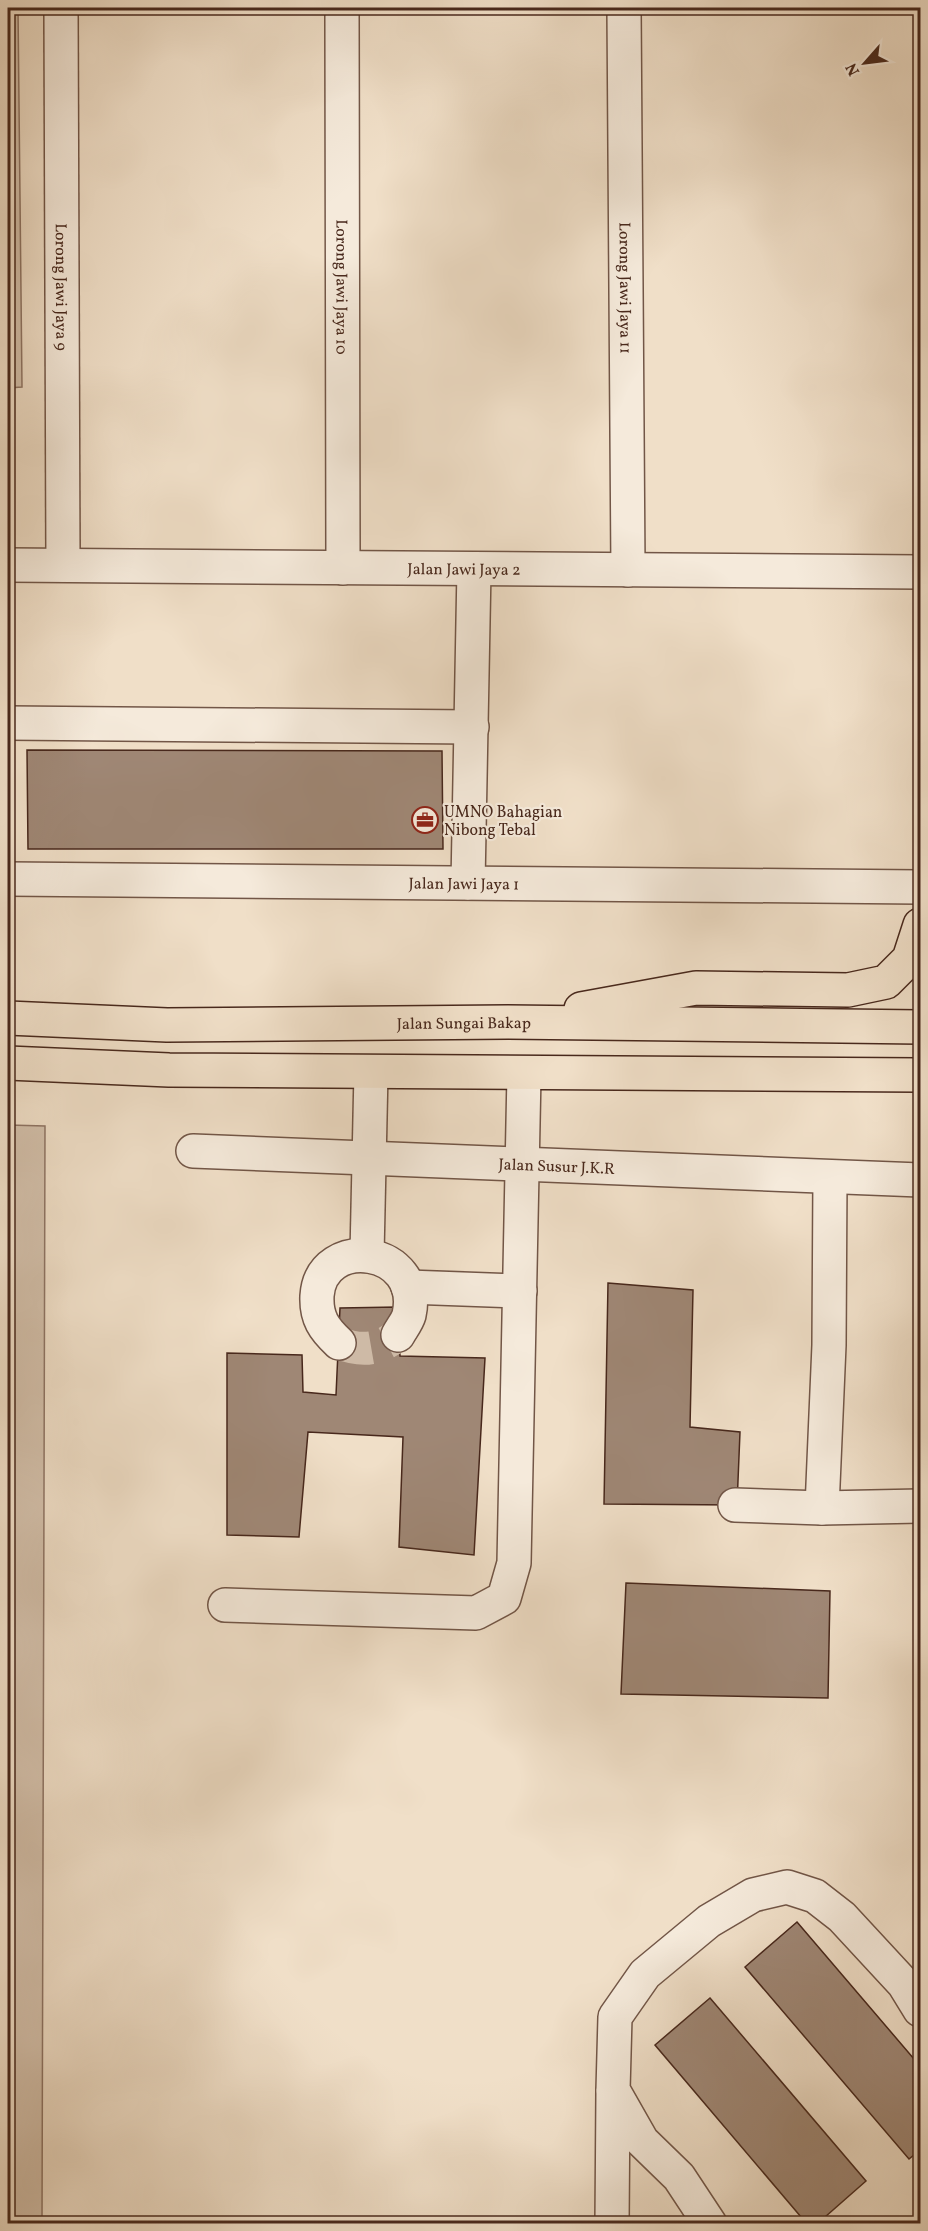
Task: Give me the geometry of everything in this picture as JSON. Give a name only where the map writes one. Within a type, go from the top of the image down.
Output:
[{"type":"highway","points":[[508,1022],[696,988],[848,990],[886,982],[909,958],[921,925]]},
{"type":"highway","name":"Jalan Sungai Bakap","points":[[8,1018],[167,1025],[508,1022],[921,1028]]},
{"type":"highway","points":[[8,1064],[169,1070],[921,1075]]},
{"type":"street","name":"Lorong Jawi Jaya 9","points":[[61,8],[63,565]]},
{"type":"street","name":"Lorong Jawi Jaya 10","points":[[342,8],[343,568]]},
{"type":"street","name":"Lorong Jawi Jaya 11","points":[[624,8],[628,570]]},
{"type":"street","name":"Jalan Jawi Jaya 2","points":[[8,565],[921,573]]},
{"type":"street","points":[[468,883],[474,569]]},
{"type":"street","points":[[8,723],[472,727]]},
{"type":"street","name":"Jalan Jawi Jaya 1","points":[[8,879],[921,887]]},
{"type":"street","points":[[367,1254],[371,1072]]},
{"type":"street","points":[[225,1605],[476,1613],[504,1598],[514,1563],[524,1074]]},
{"type":"street","name":"Jalan Susur J.K.R","points":[[194,1151],[921,1180]]},
{"type":"street","points":[[822,1508],[829,1345],[830,1177]]},
{"type":"street","points":[[339,1344],[323,1328],[316,1309],[318,1287],[328,1269],[346,1257],[367,1254],[387,1261],[403,1276],[410,1295],[409,1317],[398,1335]]},
{"type":"street","points":[[408,1287],[520,1291]]},
{"type":"street","points":[[735,1505],[822,1508],[921,1506]]},
{"type":"street","points":[[612,2223],[615,2018],[645,1974],[709,1921],[753,1895],[787,1887],[815,1896],[842,1917],[881,1958],[904,1984],[921,2010]]},
{"type":"street","points":[[613,2090],[642,2141],[679,2177],[710,2223]]},
{"type":"shaded area","points":[[8,8],[18,8],[22,387],[8,388]]},
{"type":"shaded area","points":[[8,1125],[45,1126],[42,2224],[8,2223]]},
{"type":"building","points":[[27,750],[442,751],[443,849],[28,849]]},
{"type":"building","points":[[608,1283],[693,1290],[690,1427],[740,1432],[737,1505],[604,1504]]},
{"type":"building","points":[[397,1307],[400,1356],[485,1358],[474,1555],[399,1547],[403,1437],[308,1432],[299,1537],[227,1535],[227,1353],[302,1355],[303,1392],[336,1395],[340,1308]]},
{"type":"building","points":[[626,1583],[830,1591],[828,1698],[621,1694]]},
{"type":"building","points":[[797,1922],[920,2066],[920,2150],[909,2159],[745,1967]]},
{"type":"building","points":[[710,1998],[866,2181],[817,2224],[807,2224],[655,2045]]},
{"type":"tunnel","points":[[339,1343],[355,1348],[370,1348],[384,1344],[398,1335]]},
{"type":"place","name":"UMNO Bahagian Nibong Tebal","points":[[425,820]]}]
